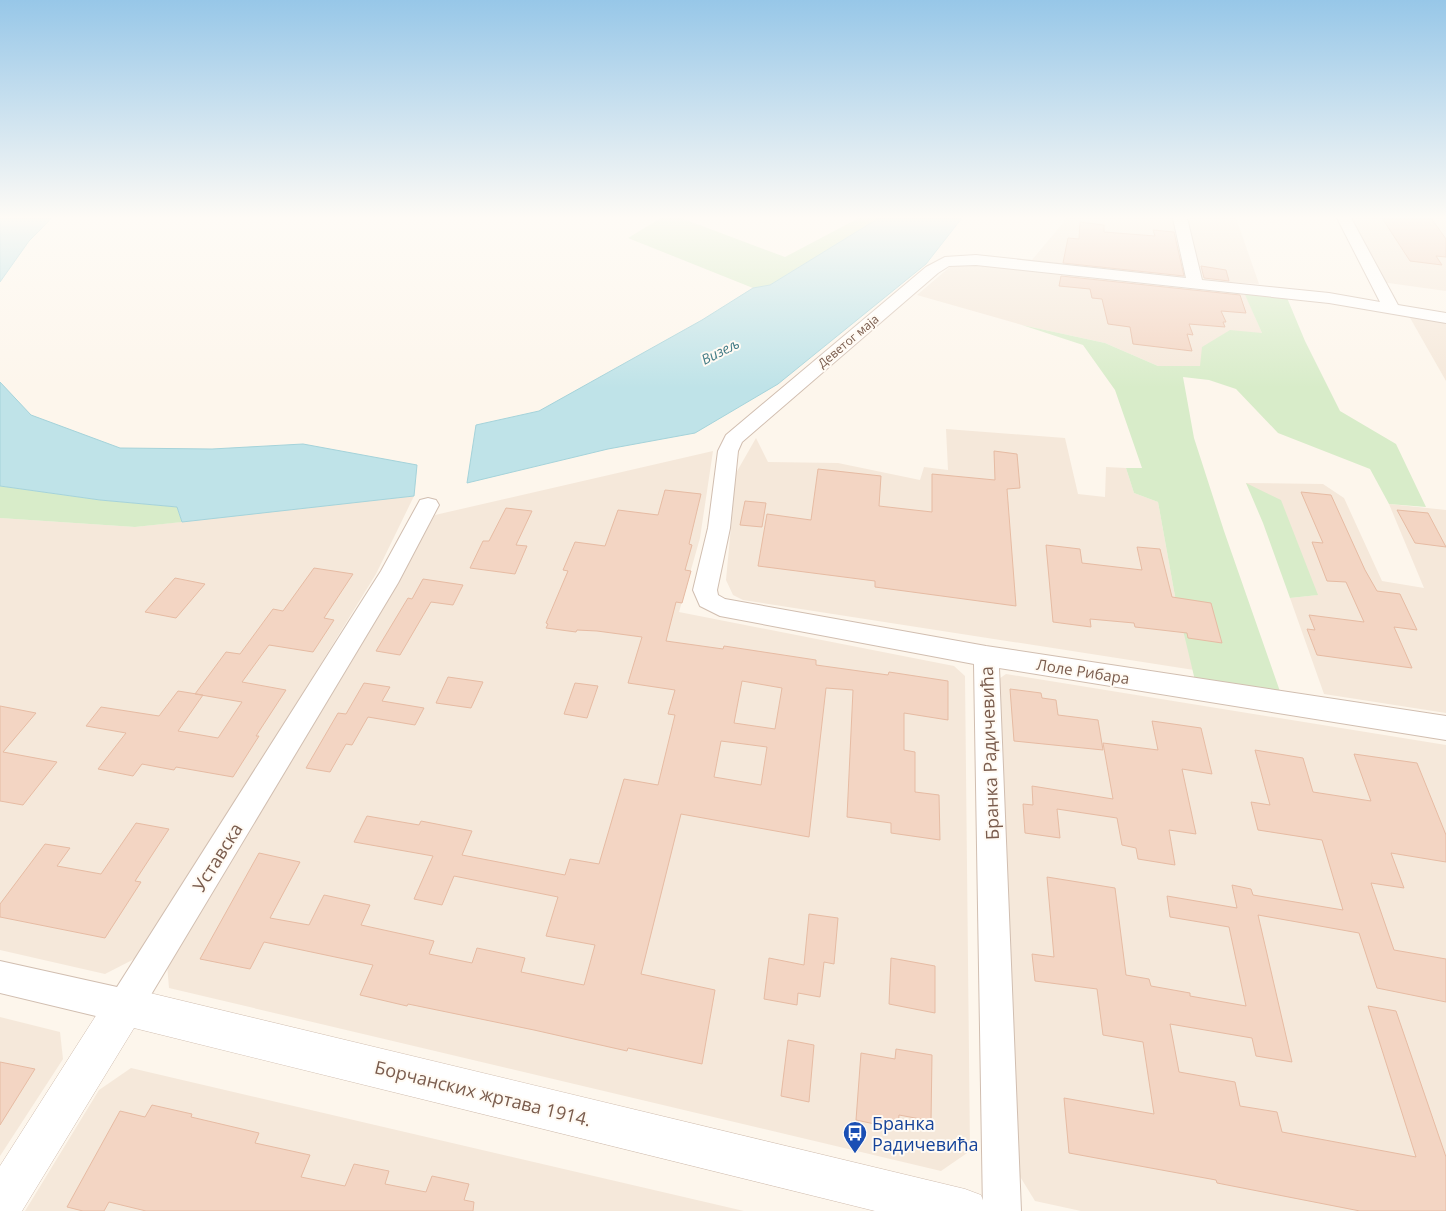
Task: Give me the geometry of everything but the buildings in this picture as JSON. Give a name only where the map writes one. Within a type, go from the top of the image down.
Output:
[{"type":"street","name":"Деветог маја","points":[[720,608],[708,600],[705,590],[719,528],[728,451],[734,439],[927,275]]},
{"type":"street","name":"Деветог маја","points":[[1120,275],[1391,307],[1446,318]]},
{"type":"street","points":[[1193,275],[1195,282]]},
{"type":"street","points":[[1374,275],[1391,307]]},
{"type":"street","name":"Уставска","points":[[0,1206],[390,577],[428,505]]},
{"type":"street","name":"Лоле Рибара","points":[[720,608],[986,656],[1446,728]]},
{"type":"street","name":"Бранка Радичевића","points":[[986,656],[1002,1211]]},
{"type":"street","name":"Борчанских жртава 1914.","points":[[0,977],[966,1211]]},
{"type":"shaded area","points":[[941,275],[1074,275],[1244,291],[1262,333],[1201,366],[1158,366],[1105,343],[1022,325],[917,295]]},
{"type":"shaded area","points":[[1147,275],[1256,275],[1259,284]]},
{"type":"shaded area","points":[[1370,275],[1446,275],[1446,291],[1374,281]]},
{"type":"shaded area","points":[[1409,316],[1446,322],[1446,381]]},
{"type":"shaded area","points":[[946,429],[1065,438],[1078,494],[1105,497],[1106,467],[1126,468],[1134,493],[1158,502],[1175,596],[1194,670],[743,600],[733,595],[726,580],[736,473],[756,438],[768,462],[838,463],[920,480],[924,467],[948,470]]},
{"type":"shaded area","points":[[713,451],[700,538],[679,612],[954,666],[965,676],[970,1151],[941,1171],[169,988],[167,964],[351,663],[435,515]]},
{"type":"shaded area","points":[[1246,483],[1323,484],[1344,498],[1382,581],[1424,588],[1389,504],[1446,510],[1446,713],[1324,694],[1290,598],[1317,595]]},
{"type":"shaded area","points":[[414,496],[376,574],[142,955],[105,974],[0,950],[0,518],[135,527]]},
{"type":"shaded area","points":[[1006,674],[1446,745],[1446,1211],[1081,1211],[1035,1201],[1016,1170],[996,681]]},
{"type":"shaded area","points":[[0,1017],[60,1032],[63,1059],[0,1156]]},
{"type":"shaded area","points":[[131,1068],[744,1211],[25,1211],[99,1090]]},
{"type":"green space","points":[[719,275],[787,275],[770,285],[753,288]]},
{"type":"green space","points":[[1242,288],[1285,293],[1305,341],[1340,411],[1396,444],[1426,507],[1389,504],[1370,469],[1278,433],[1236,389],[1209,380],[1183,377],[1194,438],[1224,531],[1284,703],[1197,689],[1175,596],[1158,502],[1134,493],[1126,468],[1142,468],[1115,390],[1083,345],[1022,325],[1105,343],[1158,366],[1200,366],[1202,347],[1230,330],[1262,333]]},
{"type":"green space","points":[[1246,483],[1281,500],[1318,595],[1290,598],[1263,523]]},
{"type":"green space","points":[[0,486],[100,500],[177,507],[182,522],[135,527],[0,518]]},
{"type":"water","points":[[0,275],[5,275],[0,282]]},
{"type":"water","name":"Визељ","points":[[787,275],[913,275],[778,384],[695,433],[608,449],[467,483],[476,425],[539,411],[702,320],[753,288],[770,285]]},
{"type":"water","points":[[0,382],[31,415],[120,448],[212,449],[303,444],[417,465],[414,496],[182,522],[177,507],[100,500],[0,486]]},
{"type":"place","name":"Бранка Радичевића","points":[[855,1154]]}]
